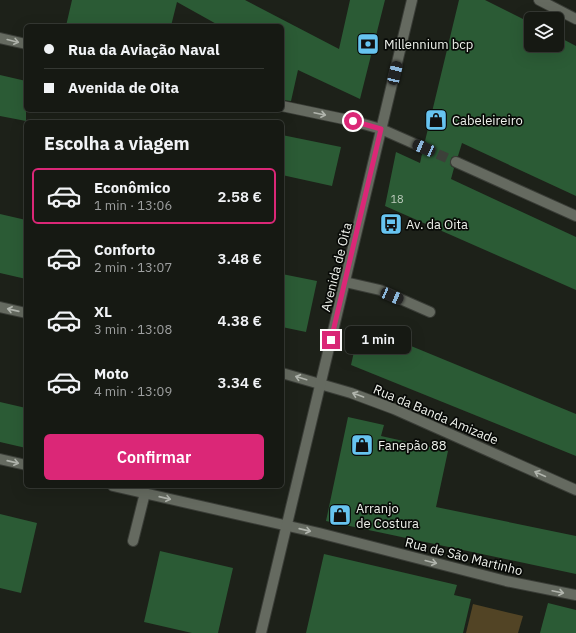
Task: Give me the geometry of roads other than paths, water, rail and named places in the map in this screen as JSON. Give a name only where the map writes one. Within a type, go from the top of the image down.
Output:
[{"type":"street","name":"Avenida de Oita","points":[[261,633],[288,526],[412,0]]},
{"type":"street","points":[[540,0],[576,19]]},
{"type":"street","points":[[0,38],[24,44]]},
{"type":"street","points":[[284,106],[353,121],[381,129],[424,148]]},
{"type":"street","points":[[456,162],[576,216]]},
{"type":"street","points":[[345,282],[380,290],[430,312]]},
{"type":"street","points":[[0,307],[24,313]]},
{"type":"street","name":"Rua da Banda Amizade","points":[[284,374],[394,408],[576,490]]},
{"type":"street","points":[[0,459],[24,465]]},
{"type":"street","name":"Rua de São Martinho","points":[[123,488],[288,526],[506,581],[576,595]]},
{"type":"street","points":[[133,541],[146,493]]},
{"type":"tunnel","points":[[424,148],[456,162]]},
{"type":"place","name":"Millennium bcp","points":[[368,44]]},
{"type":"place","name":"Cabeleireiro","points":[[436,120]]},
{"type":"place","name":"Av. da Oita","points":[[391,224]]},
{"type":"place","name":"Fanepão 88","points":[[362,445]]},
{"type":"place","name":"Arranjo de Costura","points":[[340,515]]}]
